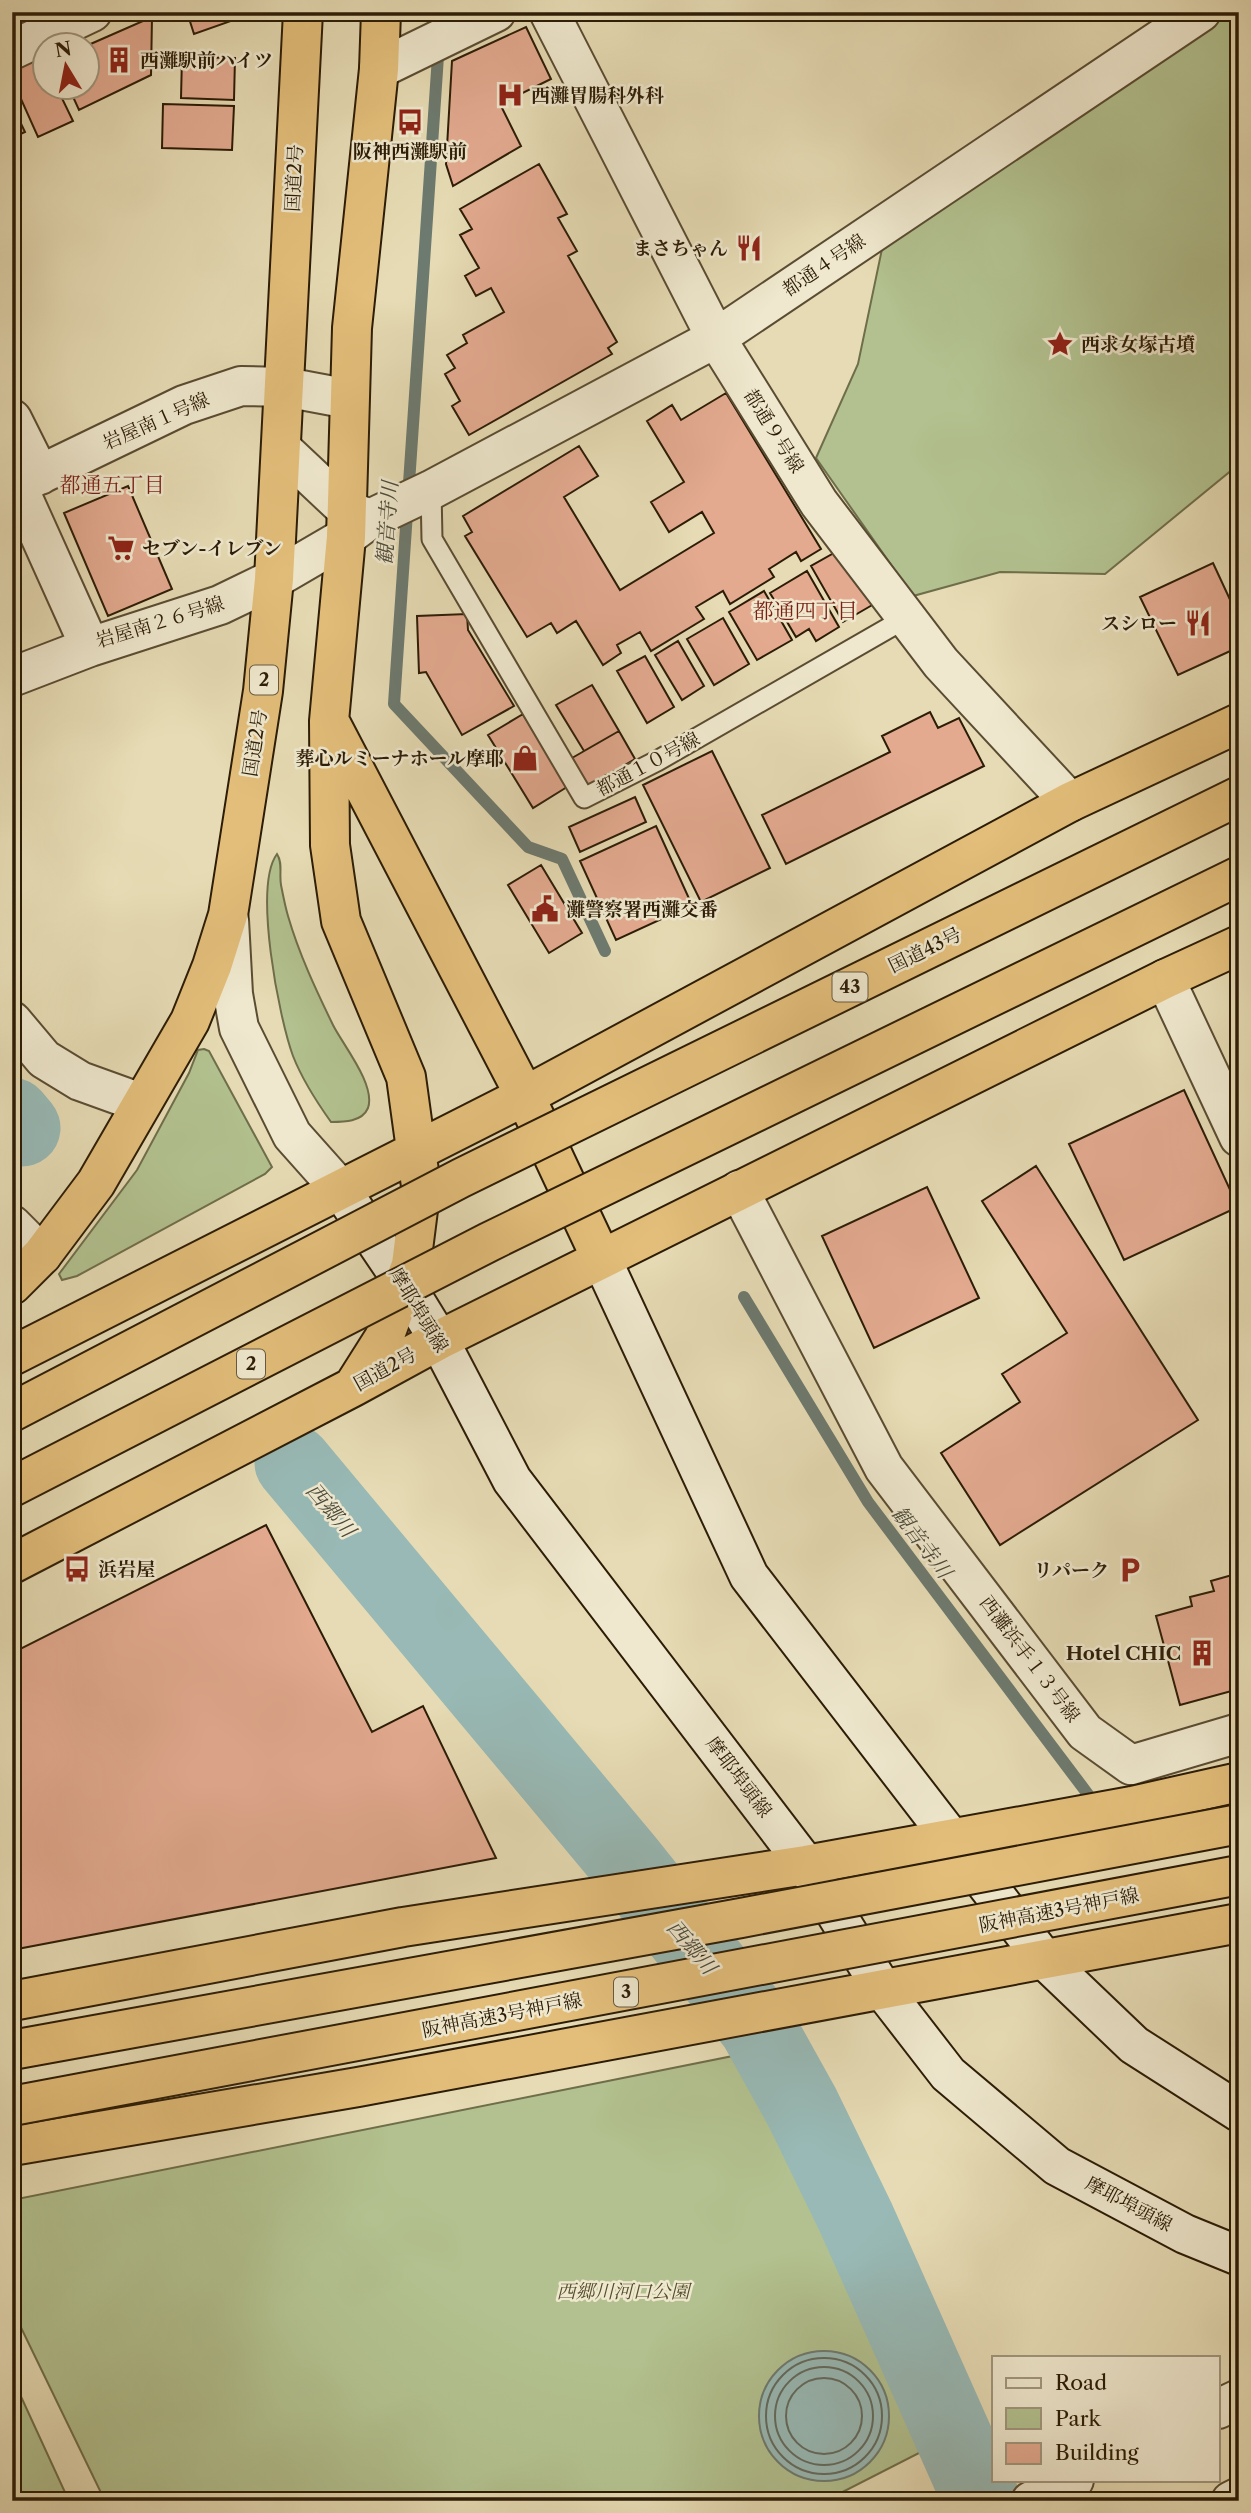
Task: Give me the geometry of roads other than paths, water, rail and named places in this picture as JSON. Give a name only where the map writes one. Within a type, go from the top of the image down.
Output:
[{"type":"highway","name":"国道2号","points":[[12,1285],[42,1255],[96,1184],[190,1021],[212,966],[228,915],[263,691],[274,579],[303,12]]},
{"type":"highway","points":[[353,1387],[384,1338],[411,1265],[421,1186],[406,1077],[341,921],[330,845],[329,721],[379,512],[349,399],[352,328],[395,61],[381,12]]},
{"type":"highway","points":[[329,721],[525,1096],[601,1258]]},
{"type":"highway","points":[[12,1356],[525,1096],[1070,802],[1239,723]]},
{"type":"highway","name":"国道43号","points":[[12,1412],[461,1178],[1239,796]]},
{"type":"highway","name":"2","points":[[12,1487],[489,1242],[1239,876]]},
{"type":"highway","name":"国道2号","points":[[12,1564],[601,1258],[1239,945]]},
{"type":"highway","points":[[12,2001],[403,1927],[806,1865],[1132,1806],[1239,1782]]},
{"type":"highway","points":[[12,2050],[1239,1824]]},
{"type":"highway","name":"阪神高速3号神戸線","points":[[12,2106],[1239,1875]]},
{"type":"highway","points":[[12,2146],[358,2087],[1239,1923]]},
{"type":"street","points":[[12,50],[92,12]]},
{"type":"street","name":"都通９号線","points":[[549,12],[716,338],[818,503],[942,663],[1070,802]]},
{"type":"street","name":"都通４号線","points":[[379,512],[716,338],[1201,12]]},
{"type":"street","points":[[395,61],[482,19]]},
{"type":"street","name":"岩屋南１号線","points":[[23,482],[184,405],[241,386],[285,387],[349,399]]},
{"type":"street","name":"岩屋南２６号線","points":[[12,419],[23,482],[90,647],[220,605],[274,579],[379,512]]},
{"type":"street","points":[[281,448],[379,512]]},
{"type":"street","points":[[12,677],[90,647]]},
{"type":"street","name":"摩耶埠頭線","points":[[228,915],[232,983],[239,1028],[292,1135],[341,1190],[404,1283],[439,1340],[512,1480],[806,1865],[883,1990],[948,2074],[1057,2166],[1185,2234],[1239,2256]]},
{"type":"street","points":[[1165,979],[1239,1137]]},
{"type":"street","points":[[12,1021],[44,1059],[80,1081],[141,1103]]},
{"type":"street","name":"西灘浜手１３号線","points":[[739,1190],[884,1468],[1085,1731],[1131,1765],[1239,1733]]},
{"type":"street","points":[[12,1225],[42,1255]]},
{"type":"street","points":[[601,1258],[749,1576],[1044,1959],[1134,2045],[1239,2112]]},
{"type":"street","points":[[1220,2408],[1239,2399]]},
{"type":"street","points":[[1034,2499],[1070,2482]]},
{"type":"street","points":[[1231,2501],[1239,2497]]},
{"type":"lane","name":"都通１０号線","points":[[379,512],[432,539],[584,798],[657,761],[906,618]]},
{"type":"water","points":[[824,2351],[849,2356],[870,2370],[884,2391],[889,2416],[884,2441],[870,2462],[849,2476],[824,2481],[799,2476],[778,2462],[764,2441],[759,2416],[764,2391],[778,2370],[799,2356]]},
{"type":"waterway","name":"観音寺川","points":[[441,12],[394,704],[528,847],[562,859],[605,951]]},
{"type":"waterway","name":"西郷川","points":[[12,1116],[22,1128]]},
{"type":"waterway","name":"観音寺川","points":[[744,1297],[868,1502],[1090,1797]]},
{"type":"waterway","name":"西郷川","points":[[293,1463],[626,1862],[757,2026],[802,2107],[856,2218],[982,2501]]},
{"type":"place","name":"西灘駅前ハイツ","points":[[119,60]]},
{"type":"place","name":"西灘胃腸科外科","points":[[510,95]]},
{"type":"place","name":"阪神西灘駅前","points":[[410,122]]},
{"type":"place","name":"まさちゃん","points":[[749,248]]},
{"type":"place","name":"西求女塚古墳","points":[[1060,344]]},
{"type":"place","name":"セブン-イレブン","points":[[121,548]]},
{"type":"place","name":"スシロー","points":[[1198,623]]},
{"type":"place","name":"葬心ルミーナホール摩耶","points":[[525,758]]},
{"type":"place","name":"灘警察署西灘交番","points":[[545,909]]},
{"type":"place","name":"浜岩屋","points":[[77,1569]]},
{"type":"place","name":"リパーク","points":[[1130,1570]]},
{"type":"place","name":"Hotel CHIC","points":[[1202,1653]]},
{"type":"district","name":"都通五丁目","points":[[112,484]]},
{"type":"district","name":"都通四丁目","points":[[805,610]]},
{"type":"park label","name":"西郷川河口公園","points":[[623,2291]]}]
